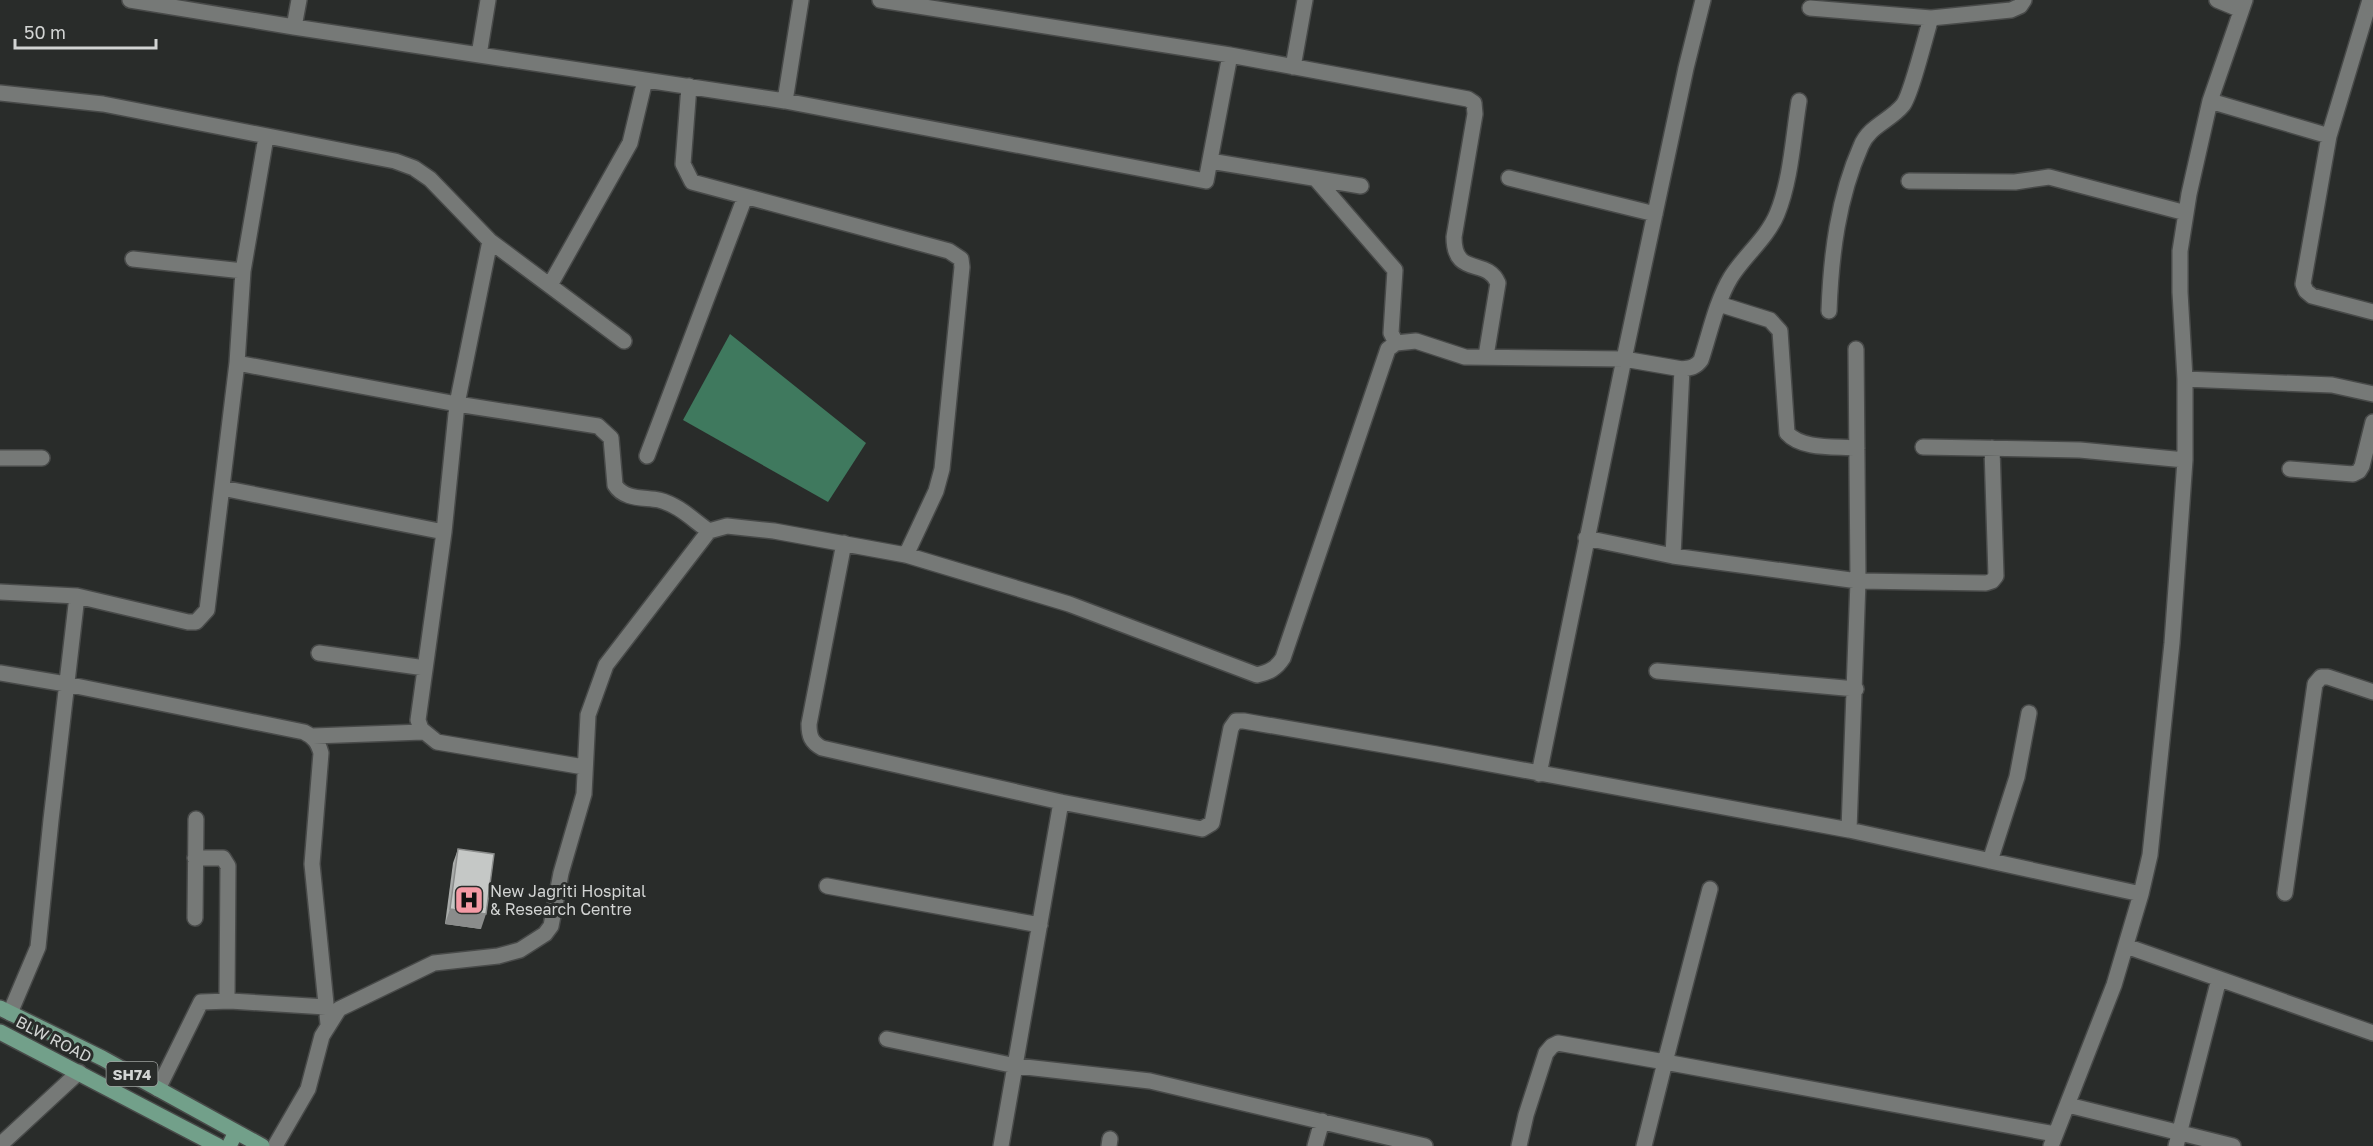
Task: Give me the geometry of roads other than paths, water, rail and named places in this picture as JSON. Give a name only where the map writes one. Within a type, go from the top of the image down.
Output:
[{"type":"main road","name":"SH74","points":[[5,1010],[102,1058],[262,1146]]},
{"type":"main road","name":"BLW ROAD","points":[[0,1032],[218,1146]]},
{"type":"main road","points":[[229,1146],[236,1132]]},
{"type":"street","points":[[130,0],[785,101],[1206,182],[1230,55]]},
{"type":"street","points":[[294,27],[299,0]]},
{"type":"street","points":[[479,55],[488,0]]},
{"type":"street","points":[[785,101],[801,0]]},
{"type":"street","points":[[880,0],[1293,66],[1458,95],[1474,104],[1475,114],[1454,248],[1462,263],[1489,272],[1495,276],[1498,283],[1486,356]]},
{"type":"street","points":[[1293,66],[1305,0]]},
{"type":"street","points":[[1539,774],[1586,538],[1703,0]]},
{"type":"street","points":[[1810,8],[1931,18],[2011,10],[2020,6],[2024,0]]},
{"type":"street","points":[[1519,1146],[1546,1053],[1558,1043],[1665,1062],[2053,1140],[2110,995],[2141,894],[2150,855],[2172,643],[2185,460],[2185,379],[2180,251],[2210,101],[2243,5],[2217,0]]},
{"type":"street","points":[[2370,0],[2370,18],[2329,136],[2303,284],[2312,296],[2373,312]]},
{"type":"street","points":[[1829,311],[1830,269],[1840,211],[1861,145],[1868,133],[1904,104],[1931,18]]},
{"type":"street","points":[[550,285],[630,143],[645,80]]},
{"type":"street","points":[[689,86],[683,164],[692,182],[950,251],[961,259],[942,469],[936,491],[906,555]]},
{"type":"street","points":[[0,93],[103,104],[395,161],[414,168],[430,179],[490,241],[624,341]]},
{"type":"street","points":[[275,1146],[308,1089],[322,1036],[339,1009],[434,963],[509,953],[528,946],[545,934],[550,926],[561,873],[584,794],[588,716],[606,665],[624,638],[709,531],[727,526],[844,543],[906,555],[1069,604],[1257,675],[1268,673],[1277,667],[1283,658],[1388,348],[1395,343],[1416,342],[1466,357],[1624,359],[1682,369],[1692,368],[1701,360],[1719,304],[1731,278],[1776,217],[1783,198],[1799,101]]},
{"type":"street","points":[[2210,101],[2329,136]]},
{"type":"street","points":[[0,592],[77,596],[188,622],[196,622],[207,610],[237,363],[243,271],[266,137]]},
{"type":"street","points":[[1210,161],[1361,186]]},
{"type":"street","points":[[1909,181],[2015,182],[2049,177],[2186,213]]},
{"type":"street","points":[[1509,178],[1655,214]]},
{"type":"street","points":[[1316,179],[1395,270],[1391,333],[1395,343]]},
{"type":"street","points":[[647,456],[745,197]]},
{"type":"street","points":[[490,241],[457,404],[444,532],[418,720],[423,732],[437,742],[584,767]]},
{"type":"street","points":[[133,259],[243,271]]},
{"type":"street","points":[[1719,304],[1770,320],[1780,331],[1787,432],[1792,439],[1803,443],[1857,448]]},
{"type":"street","points":[[1849,830],[1856,689],[1858,581],[1856,349]]},
{"type":"street","points":[[237,363],[457,404],[598,426],[611,438],[615,485],[619,492],[672,505],[709,531]]},
{"type":"street","points":[[1673,556],[1682,369]]},
{"type":"street","points":[[2185,379],[2332,386],[2373,394]]},
{"type":"street","points":[[2290,469],[2353,474],[2359,471],[2373,422]]},
{"type":"street","points":[[1923,447],[2080,450],[2185,460]]},
{"type":"street","points":[[1586,538],[1673,556],[1858,581],[1992,581],[1996,576],[1992,448]]},
{"type":"street","points":[[0,458],[42,458]]},
{"type":"street","points":[[222,488],[444,532]]},
{"type":"street","points":[[844,543],[809,724],[809,735],[814,744],[822,748],[1061,802],[1195,829],[1208,827],[1214,813],[1231,728],[1236,721],[1436,754],[1849,830],[2141,894]]},
{"type":"street","points":[[5,1010],[38,947],[77,596]]},
{"type":"street","points":[[319,652],[425,668]]},
{"type":"street","points":[[1657,671],[1856,689]]},
{"type":"street","points":[[0,673],[66,684],[304,732],[313,736],[423,732]]},
{"type":"street","points":[[2285,892],[2315,684],[2322,677],[2328,677],[2373,692]]},
{"type":"street","points":[[1990,861],[2017,777],[2029,712]]},
{"type":"street","points":[[313,736],[321,753],[312,864],[328,1024]]},
{"type":"street","points":[[1001,1146],[1061,802]]},
{"type":"street","points":[[195,918],[196,819]]},
{"type":"street","points":[[195,858],[223,858],[227,861],[226,977],[227,996],[230,1001]]},
{"type":"street","points":[[827,886],[1040,925]]},
{"type":"street","points":[[1644,1146],[1710,889]]},
{"type":"street","points":[[2126,946],[2373,1033]]},
{"type":"street","points":[[2178,1139],[2219,979]]},
{"type":"street","points":[[158,1089],[201,1002],[230,1001],[326,1007]]},
{"type":"street","points":[[887,1039],[1016,1066],[1150,1081],[1425,1146]]},
{"type":"street","points":[[0,1145],[79,1072]]},
{"type":"street","points":[[2068,1105],[2178,1139],[2234,1146]]},
{"type":"street","points":[[1315,1146],[1322,1121]]},
{"type":"place","name":"New Jagriti Hospital & Research Centre","points":[[469,900]]}]
